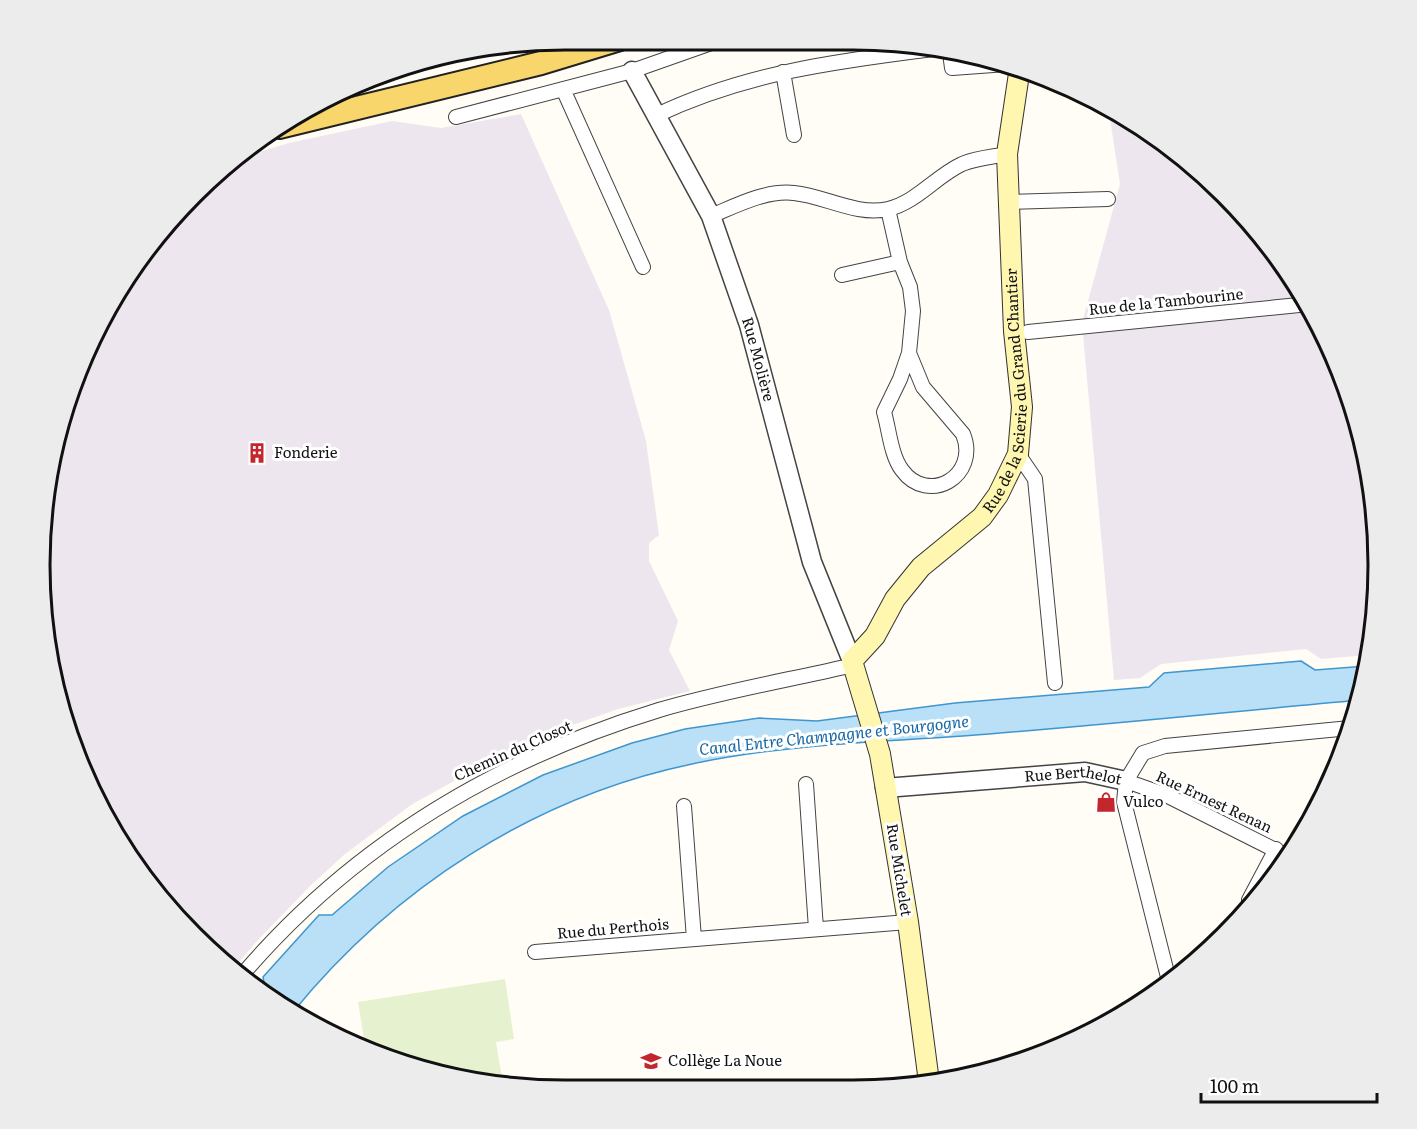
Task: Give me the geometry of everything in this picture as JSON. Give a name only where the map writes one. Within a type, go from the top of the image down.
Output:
[{"type":"main road","points":[[301,122],[542,63],[584,50]]},
{"type":"main road","name":"Rue de la Scierie du Grand Chantier","points":[[852,661],[875,636],[895,599],[921,567],[982,517],[998,495],[1018,454],[1022,407],[1014,331],[1007,154],[1018,77]]},
{"type":"main road","name":"Rue Michelet","points":[[852,661],[866,700],[880,754],[908,922],[928,1074]]},
{"type":"street","points":[[456,117],[632,71],[692,50]]},
{"type":"street","points":[[657,115],[698,96],[783,72],[911,53]]},
{"type":"street","points":[[951,59],[952,69],[983,66]]},
{"type":"street","name":"Rue Molière","points":[[632,71],[711,216],[749,325],[812,562],[852,661]]},
{"type":"street","points":[[783,72],[794,135]]},
{"type":"street","points":[[563,89],[643,267]]},
{"type":"street","points":[[711,216],[743,202],[793,193],[849,207],[888,209],[908,200],[961,165],[977,159],[1007,154]]},
{"type":"street","points":[[1009,202],[1108,199]]},
{"type":"street","points":[[888,209],[900,262],[910,287],[914,311],[909,353],[884,412],[900,468],[918,484],[936,486],[957,476],[964,466],[966,441],[963,434],[923,387],[909,353]]},
{"type":"street","points":[[842,275],[900,262]]},
{"type":"street","name":"Rue de la Tambourine","points":[[1028,332],[1298,305]]},
{"type":"street","points":[[1018,454],[1035,479],[1055,683]]},
{"type":"street","name":"Chemin du Closot","points":[[247,970],[317,897],[414,822],[462,791],[570,743],[657,711],[716,694],[845,667],[852,661]]},
{"type":"street","name":"Rue Berthelot","points":[[885,788],[1085,772],[1126,781],[1143,753],[1154,747],[1340,729]]},
{"type":"street","points":[[1126,781],[1125,802],[1167,972]]},
{"type":"street","name":"Rue Ernest Renan","points":[[1126,781],[1166,795],[1280,852]]},
{"type":"street","points":[[806,784],[816,929]]},
{"type":"street","points":[[684,806],[694,939]]},
{"type":"street","name":"Rue du Perthois","points":[[535,952],[908,922]]},
{"type":"shaded area","points":[[521,114],[609,310],[646,441],[659,535],[649,543],[649,561],[678,621],[669,650],[690,691],[618,709],[522,743],[411,805],[345,854],[312,884],[238,963],[200,929],[177,904],[136,851],[103,792],[77,730],[59,665],[51,598],[50,564],[54,497],[67,431],[89,367],[118,307],[136,278],[177,225],[225,177],[255,153],[289,143],[392,121],[441,128]]},
{"type":"shaded area","points":[[1110,118],[1166,156],[1217,200],[1261,251],[1299,307],[1328,367],[1350,431],[1358,464],[1363,497],[1367,564],[1366,598],[1359,656],[1321,659],[1306,649],[1161,664],[1140,678],[1114,680],[1082,323],[1120,184]]},
{"type":"green space","points":[[505,979],[514,1039],[496,1042],[502,1075],[431,1062],[364,1039],[358,1002]]},
{"type":"water","name":"Canal Entre Champagne et Bourgogne","points":[[1301,661],[1315,670],[1358,667],[1349,701],[1062,728],[793,748],[692,764],[634,779],[577,799],[523,824],[471,854],[422,888],[376,926],[333,967],[299,1006],[264,983],[263,977],[319,915],[332,915],[388,867],[463,816],[543,775],[632,743],[685,729],[759,718],[817,721],[955,703],[1149,687],[1164,673]]},
{"type":"place","name":"Fonderie","points":[[257,453]]},
{"type":"place","name":"Vulco","points":[[1106,802]]},
{"type":"place","name":"Collège La Noue","points":[[651,1061]]}]
